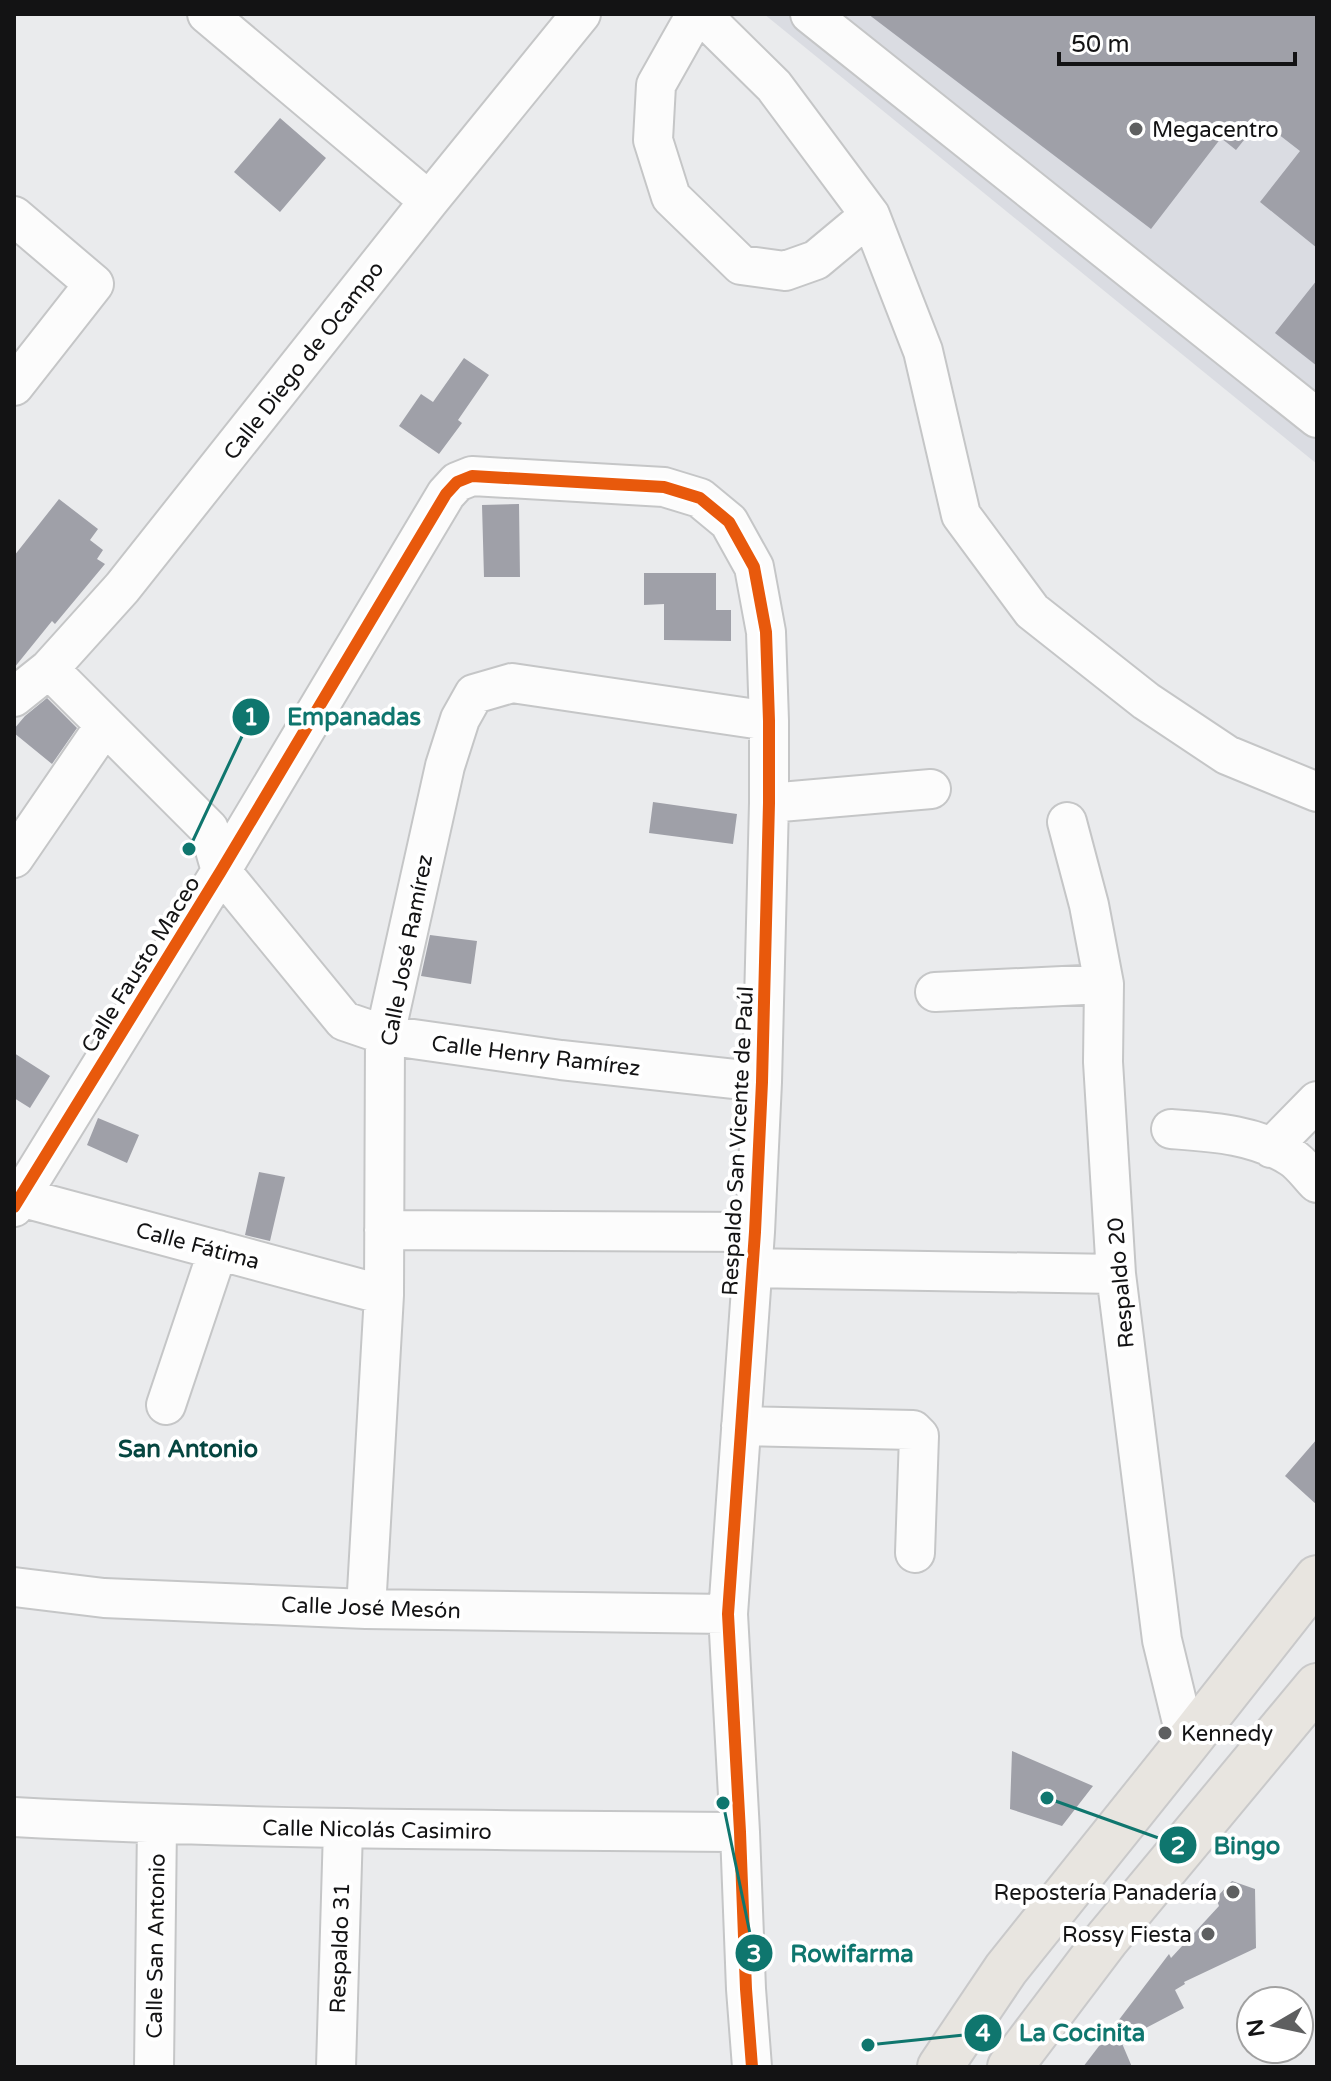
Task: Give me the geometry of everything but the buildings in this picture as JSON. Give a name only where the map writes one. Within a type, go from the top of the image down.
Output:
[{"type":"main road","points":[[940,2067],[1006,1969],[1317,1578]]},
{"type":"main road","points":[[1010,2067],[1106,1940],[1317,1686]]},
{"type":"street","points":[[207,14],[429,201]]},
{"type":"street","name":"Calle Diego de Ocampo","points":[[14,697],[49,669],[122,588],[581,14]]},
{"type":"street","points":[[870,215],[816,260],[785,271],[741,265],[671,197],[653,140],[656,85],[699,14],[774,86],[870,215],[923,351],[961,515],[1032,611],[1146,701],[1227,755],[1317,792]]},
{"type":"street","points":[[810,14],[1317,418]]},
{"type":"street","points":[[14,216],[94,284],[14,386]]},
{"type":"street","name":"Respaldo San Vicente de Paúl","points":[[446,494],[457,482],[472,476],[664,487],[700,498],[729,522],[754,567],[766,632],[769,803],[754,1250],[728,1614],[752,2067]]},
{"type":"street","name":"Calle Fausto Maceo","points":[[16,1199],[221,871],[446,494]]},
{"type":"street","name":"Calle Henry Ramírez","points":[[49,669],[209,829],[221,871],[344,1021],[385,1035],[561,1060],[762,1082]]},
{"type":"street","name":"Calle José Ramírez","points":[[366,1609],[384,1295],[385,1035],[445,766],[460,719],[474,694],[512,683],[769,721]]},
{"type":"street","points":[[14,858],[105,725]]},
{"type":"street","points":[[769,803],[931,789]]},
{"type":"street","name":"Respaldo 20","points":[[1067,822],[1089,905],[1104,984],[1103,1062],[1116,1274],[1162,1640],[1187,1743]]},
{"type":"street","points":[[935,992],[1104,984]]},
{"type":"street","points":[[1271,1148],[1317,1101]]},
{"type":"street","points":[[1171,1129],[1228,1133],[1256,1141],[1293,1158],[1317,1183]]},
{"type":"street","name":"Calle Fátima","points":[[16,1199],[384,1295]]},
{"type":"street","points":[[384,1230],[1116,1274]]},
{"type":"street","points":[[166,1405],[218,1250]]},
{"type":"street","points":[[741,1426],[913,1430],[919,1436],[915,1553]]},
{"type":"street","name":"Calle José Mesón","points":[[14,1587],[104,1598],[366,1609],[728,1614]]},
{"type":"street","name":"Calle Nicolás Casimiro","points":[[14,1817],[343,1829],[740,1832]]},
{"type":"street","name":"Calle San Antonio","points":[[154,2067],[157,1824]]},
{"type":"street","name":"Respaldo 31","points":[[336,2067],[343,1829]]},
{"type":"shaded area","name":"Megacentro","points":[[764,14],[1317,14],[1317,464]]},
{"type":"cycle path","points":[[14,1207],[221,871],[446,494],[457,482],[472,476],[664,487],[700,498],[729,522],[754,567],[766,632],[769,721],[762,1082],[755,1232],[728,1614],[752,2067]]},
{"type":"place","name":"Megacentro","points":[[1136,129]]},
{"type":"place","name":"Empanadas","points":[[189,849]]},
{"type":"place","name":"Kennedy","points":[[1165,1733]]},
{"type":"place","name":"Bingo","points":[[1047,1798]]},
{"type":"place","name":"Rowifarma","points":[[723,1803]]},
{"type":"place","name":"Repostería Panadería","points":[[1233,1892]]},
{"type":"place","name":"Rossy Fiesta","points":[[1208,1934]]},
{"type":"place","name":"La Cocinita","points":[[868,2045]]},
{"type":"district","name":"San Antonio","points":[[188,1449]]}]
